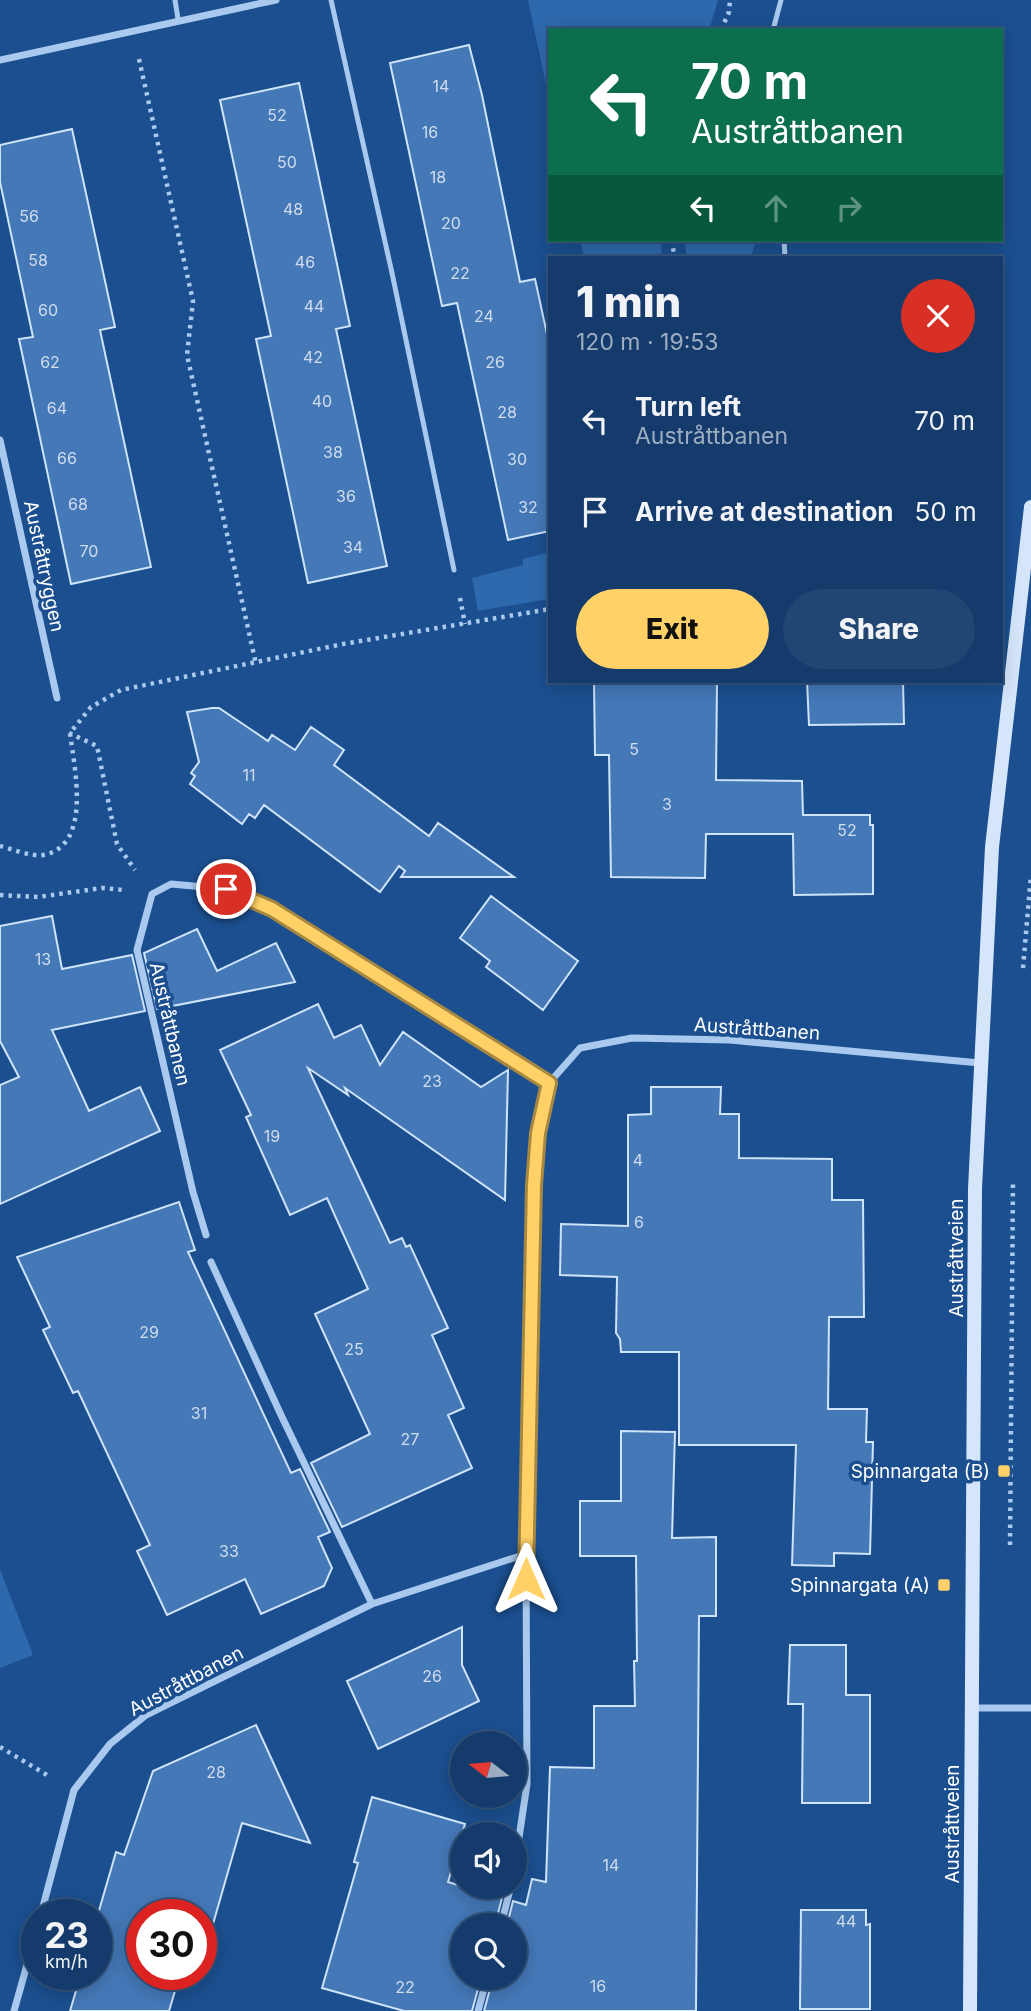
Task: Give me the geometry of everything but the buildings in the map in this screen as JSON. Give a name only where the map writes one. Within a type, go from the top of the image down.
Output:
[{"type":"main road","name":"Austråttveien","points":[[970,2011],[975,1189],[980,1063],[992,847],[1031,507]]},
{"type":"street","points":[[0,60],[178,19],[276,0]]},
{"type":"street","name":"Austråttryggen","points":[[0,440],[57,698]]},
{"type":"street","points":[[152,894],[171,884],[226,889],[272,909],[549,1083]]},
{"type":"street","name":"Austråttbanen","points":[[152,894],[137,950],[193,1192],[206,1235]]},
{"type":"street","name":"Austråttbanen","points":[[45,1899],[74,1790],[110,1744],[146,1715],[372,1604],[526,1554],[534,1185],[538,1133],[549,1083],[580,1048],[632,1038],[730,1040],[980,1063]]},
{"type":"street","points":[[211,1262],[372,1604]]},
{"type":"street","points":[[521,1822],[527,1784],[526,1554]]},
{"type":"street","points":[[972,1708],[1031,1708]]},
{"type":"street","points":[[14,2011],[21,1986]]},
{"type":"street","points":[[478,2011],[484,1990]]},
{"type":"lane","points":[[174,0],[178,19]]},
{"type":"lane","points":[[331,0],[393,274],[454,570]]},
{"type":"lane","points":[[774,28],[781,0]]},
{"type":"path","points":[[722,28],[729,12],[730,0]]},
{"type":"path","points":[[133,30],[193,301],[187,355],[256,664]]},
{"type":"path","points":[[70,733],[91,707],[121,690],[343,644],[548,609]]},
{"type":"path","points":[[0,846],[41,856],[60,848],[74,825],[79,802],[70,733],[57,698]]},
{"type":"path","points":[[70,733],[97,746],[117,844],[152,894]]},
{"type":"path","points":[[1023,970],[1031,875]]},
{"type":"path","points":[[0,895],[38,897],[102,888],[152,894]]},
{"type":"path","points":[[1010,1551],[1013,1171]]},
{"type":"path","points":[[0,1747],[74,1790]]},
{"type":"shaded area","points":[[528,0],[718,0],[710,28],[548,28],[548,94]]},
{"type":"shaded area","points":[[580,242],[661,242],[662,256],[584,256]]},
{"type":"shaded area","points":[[684,242],[755,242],[751,256],[687,256]]},
{"type":"shaded area","points":[[548,552],[548,599],[478,611],[472,578],[523,565],[523,559]]},
{"type":"shaded area","points":[[0,1569],[33,1655],[0,1668]]},
{"type":"place","name":"Spinnargata (B)","points":[[1004,1471]]},
{"type":"place","name":"Spinnargata (A)","points":[[944,1585]]},
{"type":"route","points":[[226,889],[272,909],[549,1083],[538,1133],[534,1185],[526,1579]]}]
